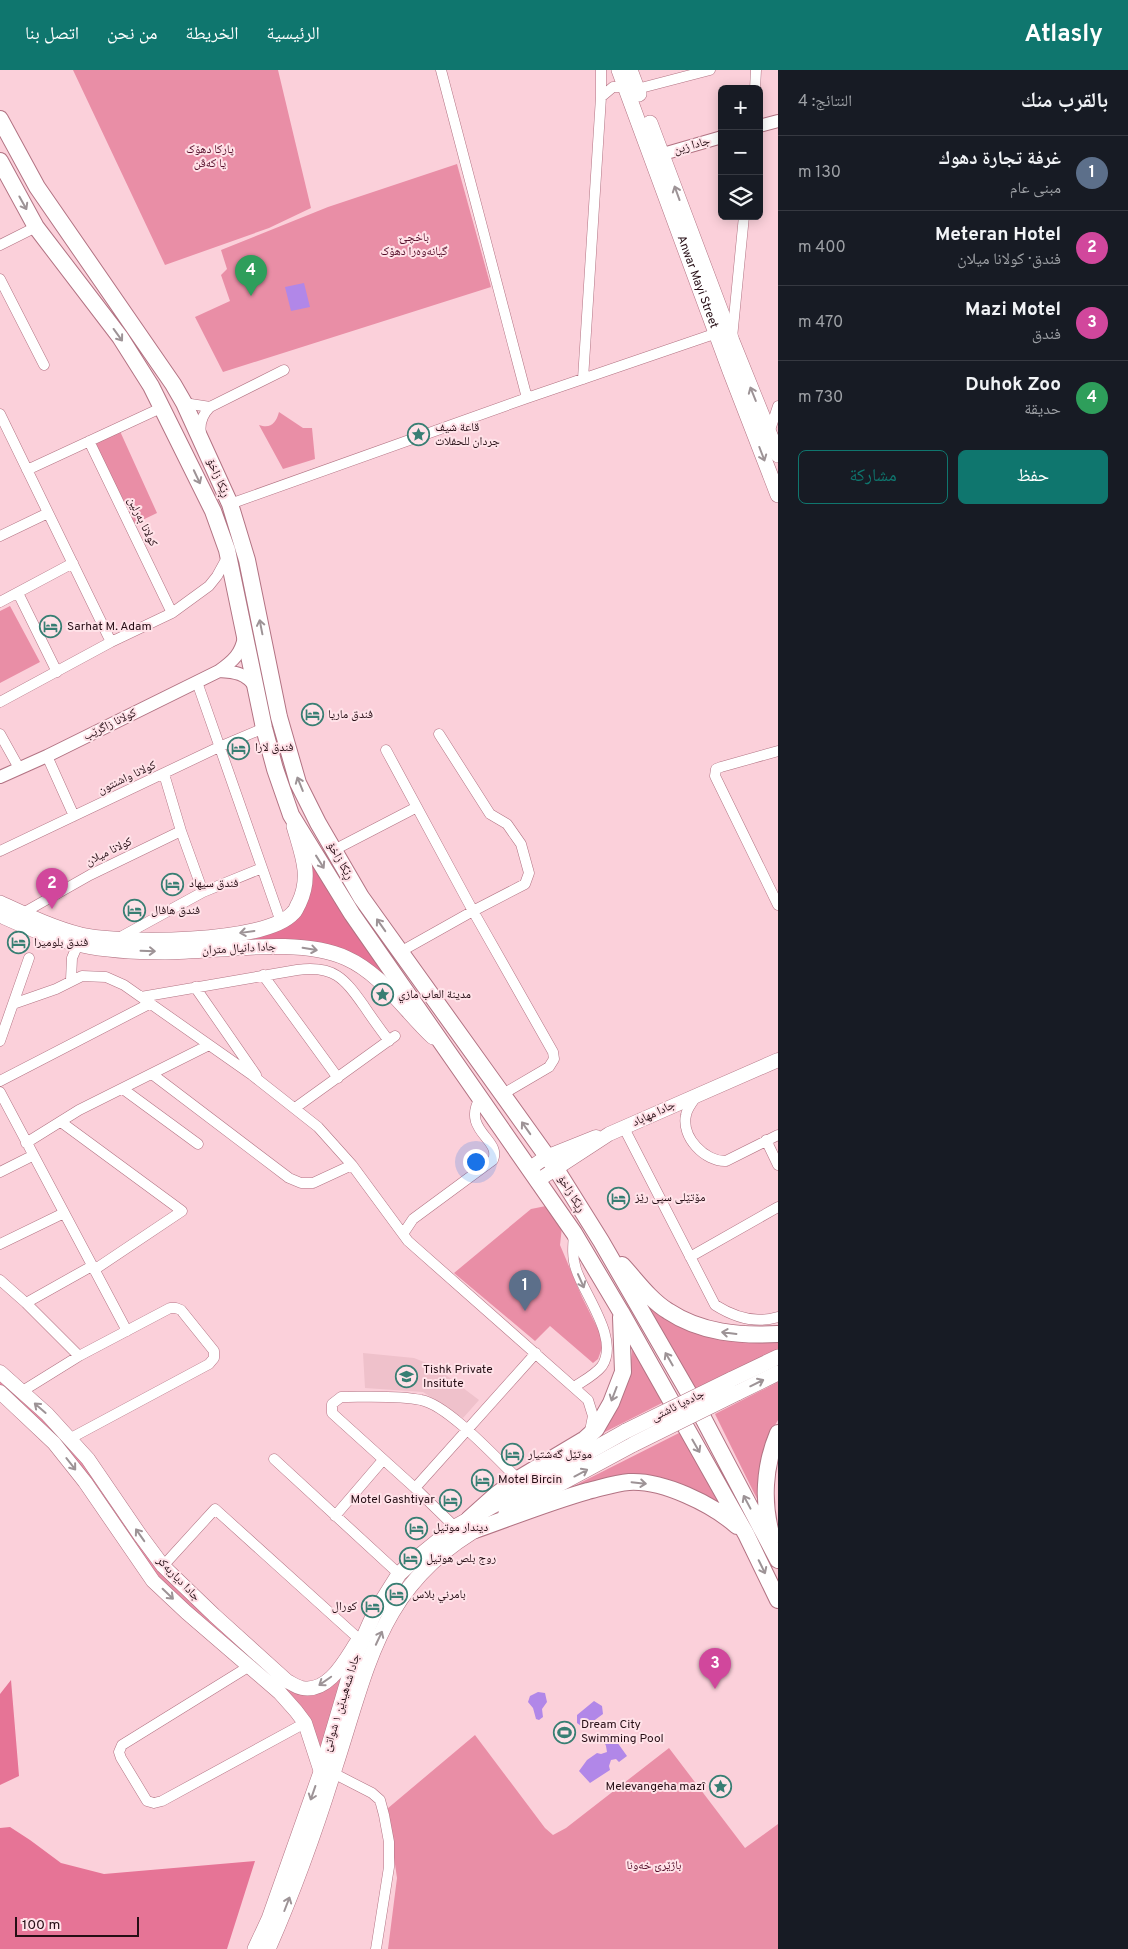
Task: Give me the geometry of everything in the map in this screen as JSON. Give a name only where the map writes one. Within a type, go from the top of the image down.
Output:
[{"type":"highway","name":"ڕێکا زاخۆ","points":[[0,119],[37,187],[184,403],[202,442],[230,504],[247,560],[279,717],[298,783],[334,850],[361,897],[503,1094],[551,1163],[601,1241],[702,1416],[778,1560]]},
{"type":"highway","name":"ڕێکا زاخۆ","points":[[0,161],[36,227],[120,337],[163,407],[213,511],[228,556],[264,728],[275,769],[291,815],[352,914],[574,1234],[621,1312],[746,1534],[778,1600]]},
{"type":"highway","points":[[601,1241],[655,1300],[682,1320],[708,1330],[751,1335],[778,1334]]},
{"type":"highway","points":[[466,1525],[497,1494],[585,1438],[603,1420],[623,1372],[621,1312]]},
{"type":"highway","points":[[778,1433],[771,1452],[766,1484],[769,1528],[778,1560]]},
{"type":"highway","points":[[466,1525],[629,1482],[654,1484],[692,1498],[721,1512],[746,1534]]},
{"type":"main road","name":"Anwar Mayi Street","points":[[619,70],[631,88],[663,154],[683,226],[717,333],[778,494]]},
{"type":"main road","name":"Anwar Mayi Street","points":[[630,70],[631,88],[683,226],[773,431],[778,455]]},
{"type":"main road","name":"جادا دانيال متران","points":[[0,915],[40,932],[78,944],[116,944],[214,937],[258,931],[281,922],[294,913],[305,892],[306,866],[291,815]]},
{"type":"main road","name":"جادا دانيال متران","points":[[0,903],[45,923],[82,935],[116,944],[166,952],[290,946],[346,958],[374,976],[416,1022],[447,1050]]},
{"type":"main road","name":"جادا مهاباد","points":[[533,1175],[551,1163],[609,1134],[778,1060]]},
{"type":"main road","points":[[734,1387],[778,1357]]},
{"type":"main road","name":"جادا دیاربه‌كر","points":[[0,1372],[71,1438],[88,1459],[163,1566],[229,1630],[287,1681],[302,1688],[316,1687],[331,1678],[341,1667],[374,1614]]},
{"type":"main road","points":[[734,1387],[778,1373]]},
{"type":"main road","name":"جادەیا ئاشتی","points":[[630,1437],[734,1387]]},
{"type":"main road","name":"جادا دیاربه‌كر","points":[[0,1392],[54,1443],[85,1482],[154,1580],[219,1641],[280,1693],[305,1723],[327,1772]]},
{"type":"main road","name":"جادا شەهیدێن ١ شواتێ","points":[[268,1949],[288,1904],[327,1772],[345,1687],[355,1657],[374,1614],[400,1574],[412,1562],[466,1525],[630,1437]]},
{"type":"main road","name":"جادا شەهیدێن ١ شواتێ","points":[[255,1949],[269,1919],[327,1772],[368,1660],[385,1624],[403,1595],[422,1571],[448,1549],[466,1525]]},
{"type":"main road","points":[[219,1641],[229,1630]]},
{"type":"street","points":[[441,70],[527,398]]},
{"type":"street","points":[[583,379],[601,97],[601,70]]},
{"type":"street","points":[[601,97],[614,87],[631,88],[710,70]]},
{"type":"street","points":[[755,85],[756,70]]},
{"type":"street","points":[[763,125],[778,121]]},
{"type":"street","name":"جادا زین","points":[[663,154],[718,138]]},
{"type":"street","points":[[732,341],[744,220]]},
{"type":"street","points":[[0,244],[36,227]]},
{"type":"street","points":[[0,279],[44,365]]},
{"type":"street","points":[[230,504],[527,398],[717,333]]},
{"type":"street","points":[[202,442],[200,426],[204,413],[210,407],[284,370]]},
{"type":"street","points":[[184,403],[210,407]]},
{"type":"street","points":[[773,431],[778,406]]},
{"type":"street","points":[[27,470],[163,407]]},
{"type":"street","points":[[0,414],[111,642]]},
{"type":"street","name":"كولانا بەرلین","points":[[89,441],[172,613]]},
{"type":"street","points":[[0,536],[48,513]]},
{"type":"street","points":[[0,702],[111,642],[172,613],[209,586],[218,576],[228,556]]},
{"type":"street","points":[[0,602],[73,564]]},
{"type":"street","points":[[18,593],[57,672]]},
{"type":"street","name":"كولانا زاگرێب","points":[[0,777],[47,756],[219,671],[236,657],[242,647],[244,636]]},
{"type":"street","points":[[219,671],[241,674],[250,678],[255,687]]},
{"type":"street","points":[[197,682],[281,922]]},
{"type":"street","name":"كولانا واشنتون","points":[[0,851],[219,747],[264,728]]},
{"type":"street","points":[[0,734],[19,768]]},
{"type":"street","points":[[400,952],[526,884],[529,873],[521,844],[507,824],[490,814],[439,734]]},
{"type":"street","points":[[386,750],[554,1056],[549,1067],[503,1094]]},
{"type":"street","points":[[778,751],[721,767],[716,769],[715,776],[778,905]]},
{"type":"street","points":[[47,756],[74,816]]},
{"type":"street","points":[[164,774],[181,831],[203,892]]},
{"type":"street","points":[[334,850],[417,808]]},
{"type":"street","name":"كولانا ميلان","points":[[23,913],[90,875],[181,831]]},
{"type":"street","points":[[116,944],[203,892],[262,868]]},
{"type":"street","points":[[71,980],[71,965],[78,944]]},
{"type":"street","points":[[0,1040],[29,958]]},
{"type":"street","points":[[141,997],[306,968],[322,968],[335,974],[351,988],[392,1039],[295,1108]]},
{"type":"street","points":[[13,1004],[56,989],[71,980],[88,975],[106,978],[124,985],[260,1081],[318,1127],[352,1165],[403,1234],[416,1248],[588,1400],[591,1408],[592,1424],[585,1438]]},
{"type":"street","points":[[263,976],[338,1078]]},
{"type":"street","points":[[196,987],[260,1081]]},
{"type":"street","points":[[0,1081],[150,1004]]},
{"type":"street","points":[[26,1143],[80,1110],[209,1045]]},
{"type":"street","points":[[152,1074],[289,1178],[313,1183],[352,1165]]},
{"type":"street","points":[[123,1089],[198,1144]]},
{"type":"street","points":[[0,1092],[32,1156],[127,1331]]},
{"type":"street","points":[[698,1094],[686,1113],[685,1123],[696,1147],[708,1157],[717,1161],[726,1161],[778,1135]]},
{"type":"street","points":[[403,1234],[413,1219],[493,1160],[494,1150],[475,1120],[474,1111],[480,1098]]},
{"type":"street","points":[[26,1303],[93,1268],[182,1210],[60,1122]]},
{"type":"street","points":[[624,1128],[715,1305],[727,1312],[751,1320],[778,1317]]},
{"type":"street","points":[[766,1140],[778,1165]]},
{"type":"street","points":[[0,1172],[32,1156]]},
{"type":"street","points":[[690,1256],[778,1208]]},
{"type":"street","points":[[0,1244],[64,1212]]},
{"type":"street","points":[[574,1234],[573,1255],[576,1270],[606,1336],[608,1348],[605,1361],[597,1371],[574,1387]]},
{"type":"street","points":[[0,1280],[79,1356]]},
{"type":"street","points":[[21,1392],[79,1356],[170,1308],[181,1310],[214,1351],[214,1358],[210,1364],[71,1438]]},
{"type":"street","points":[[415,1488],[536,1353]]},
{"type":"street","points":[[466,1525],[415,1488],[383,1460],[332,1413],[332,1404],[341,1397],[422,1400],[432,1404],[467,1430],[518,1479]]},
{"type":"street","points":[[274,1459],[400,1574]]},
{"type":"street","points":[[335,1516],[383,1460]]},
{"type":"street","points":[[163,1566],[215,1509],[359,1639]]},
{"type":"street","points":[[248,1667],[122,1745],[119,1752],[121,1758],[147,1801],[154,1803],[162,1801],[305,1723]]},
{"type":"street","points":[[327,1772],[372,1793],[380,1800],[389,1842],[389,1867],[376,1949]]},
{"type":"shaded area","points":[[304,283],[310,307],[291,311],[285,287]]},
{"type":"shaded area","points":[[306,851],[407,1003],[354,958],[149,943],[292,920]]},
{"type":"shaded area","name":"Tishk Private Insitute","points":[[363,1353],[414,1358],[434,1366],[479,1400],[463,1418],[423,1392],[365,1388]]},
{"type":"shaded area","points":[[11,1680],[19,1776],[0,1785],[0,1694]]},
{"type":"shaded area","points":[[538,1692],[545,1693],[547,1702],[542,1709],[543,1717],[539,1720],[536,1719],[533,1708],[528,1702],[530,1696]]},
{"type":"shaded area","points":[[594,1701],[602,1706],[603,1714],[584,1728],[577,1723],[577,1715]]},
{"type":"shaded area","points":[[609,1734],[612,1735],[627,1756],[619,1762],[616,1759],[611,1760],[610,1770],[590,1783],[579,1771],[587,1760],[597,1753],[607,1752],[603,1739]]},
{"type":"shaded area","points":[[10,1827],[61,1863],[104,1874],[255,1861],[227,1949],[0,1949],[0,1828]]},
{"type":"green space","name":"پاركا دهۆک يا كەڤن","points":[[73,70],[278,70],[311,208],[269,228],[165,265]]},
{"type":"green space","name":"باخچێ گیانه‌وه‌را دهۆک","points":[[457,164],[491,287],[223,372],[195,317],[230,301],[221,275],[227,269],[221,250],[328,207]]},
{"type":"green space","points":[[279,412],[303,428],[312,428],[315,459],[283,469],[259,425],[270,426]]},
{"type":"green space","points":[[119,429],[157,513],[130,526],[89,441]]},
{"type":"green space","points":[[10,606],[40,662],[0,683],[0,611]]},
{"type":"green space","points":[[546,1206],[562,1227],[560,1245],[599,1331],[603,1345],[598,1359],[593,1363],[550,1326],[535,1341],[454,1273],[531,1209]]},
{"type":"green space","points":[[645,1303],[778,1339],[778,1351],[696,1389]]},
{"type":"green space","points":[[632,1342],[664,1402],[591,1439],[614,1405],[625,1383],[629,1371]]},
{"type":"green space","points":[[0,1372],[47,1414],[140,1535],[272,1669],[316,1687],[359,1639],[321,1772],[305,1723],[153,1581],[85,1482],[0,1392]]},
{"type":"green space","points":[[778,1382],[778,1420],[770,1434],[758,1475],[761,1507],[715,1414]]},
{"type":"green space","points":[[681,1432],[726,1509],[664,1481],[560,1493]]},
{"type":"green space","name":"باژێرێ خه‌ونا","points":[[475,1735],[545,1828],[553,1835],[566,1828],[669,1748],[745,1848],[778,1824],[778,1949],[388,1949],[397,1878],[387,1809]]},
{"type":"place","name":"Duhok Zoo","points":[[251,296]]},
{"type":"place","name":"قاعة شيف جردان للحفلات","points":[[419,435]]},
{"type":"place","name":"Sarhat M. Adam","points":[[51,627]]},
{"type":"place","name":"فندق ماريا","points":[[312,715]]},
{"type":"place","name":"فندق لارا","points":[[239,748]]},
{"type":"place","name":"فندق سيهاد","points":[[173,884]]},
{"type":"place","name":"Meteran Hotel","points":[[52,909]]},
{"type":"place","name":"فندق هافال","points":[[135,911]]},
{"type":"place","name":"فندق بلوميرا","points":[[18,943]]},
{"type":"place","name":"مدينة العاب مازي","points":[[382,995]]},
{"type":"place","name":"مۆتێلی سپی رێز","points":[[619,1198]]},
{"type":"place","name":"غرفة تجارة دهوك","points":[[525,1311]]},
{"type":"place","name":"Tishk Private Insitute","points":[[407,1377]]},
{"type":"place","name":"موتێل گەشتیار","points":[[512,1455]]},
{"type":"place","name":"Motel Bircin","points":[[482,1480]]},
{"type":"place","name":"Motel Gashtiyar","points":[[451,1500]]},
{"type":"place","name":"ديندار موتيل","points":[[417,1528]]},
{"type":"place","name":"روج بلص هوتيل","points":[[410,1559]]},
{"type":"place","name":"بامرني بلاس","points":[[396,1595]]},
{"type":"place","name":"كورال","points":[[373,1607]]},
{"type":"place","name":"Mazi Motel","points":[[715,1689]]},
{"type":"place","name":"Dream City Swimming Pool","points":[[565,1732]]},
{"type":"place","name":"Melevangeha mazî","points":[[721,1787]]}]
